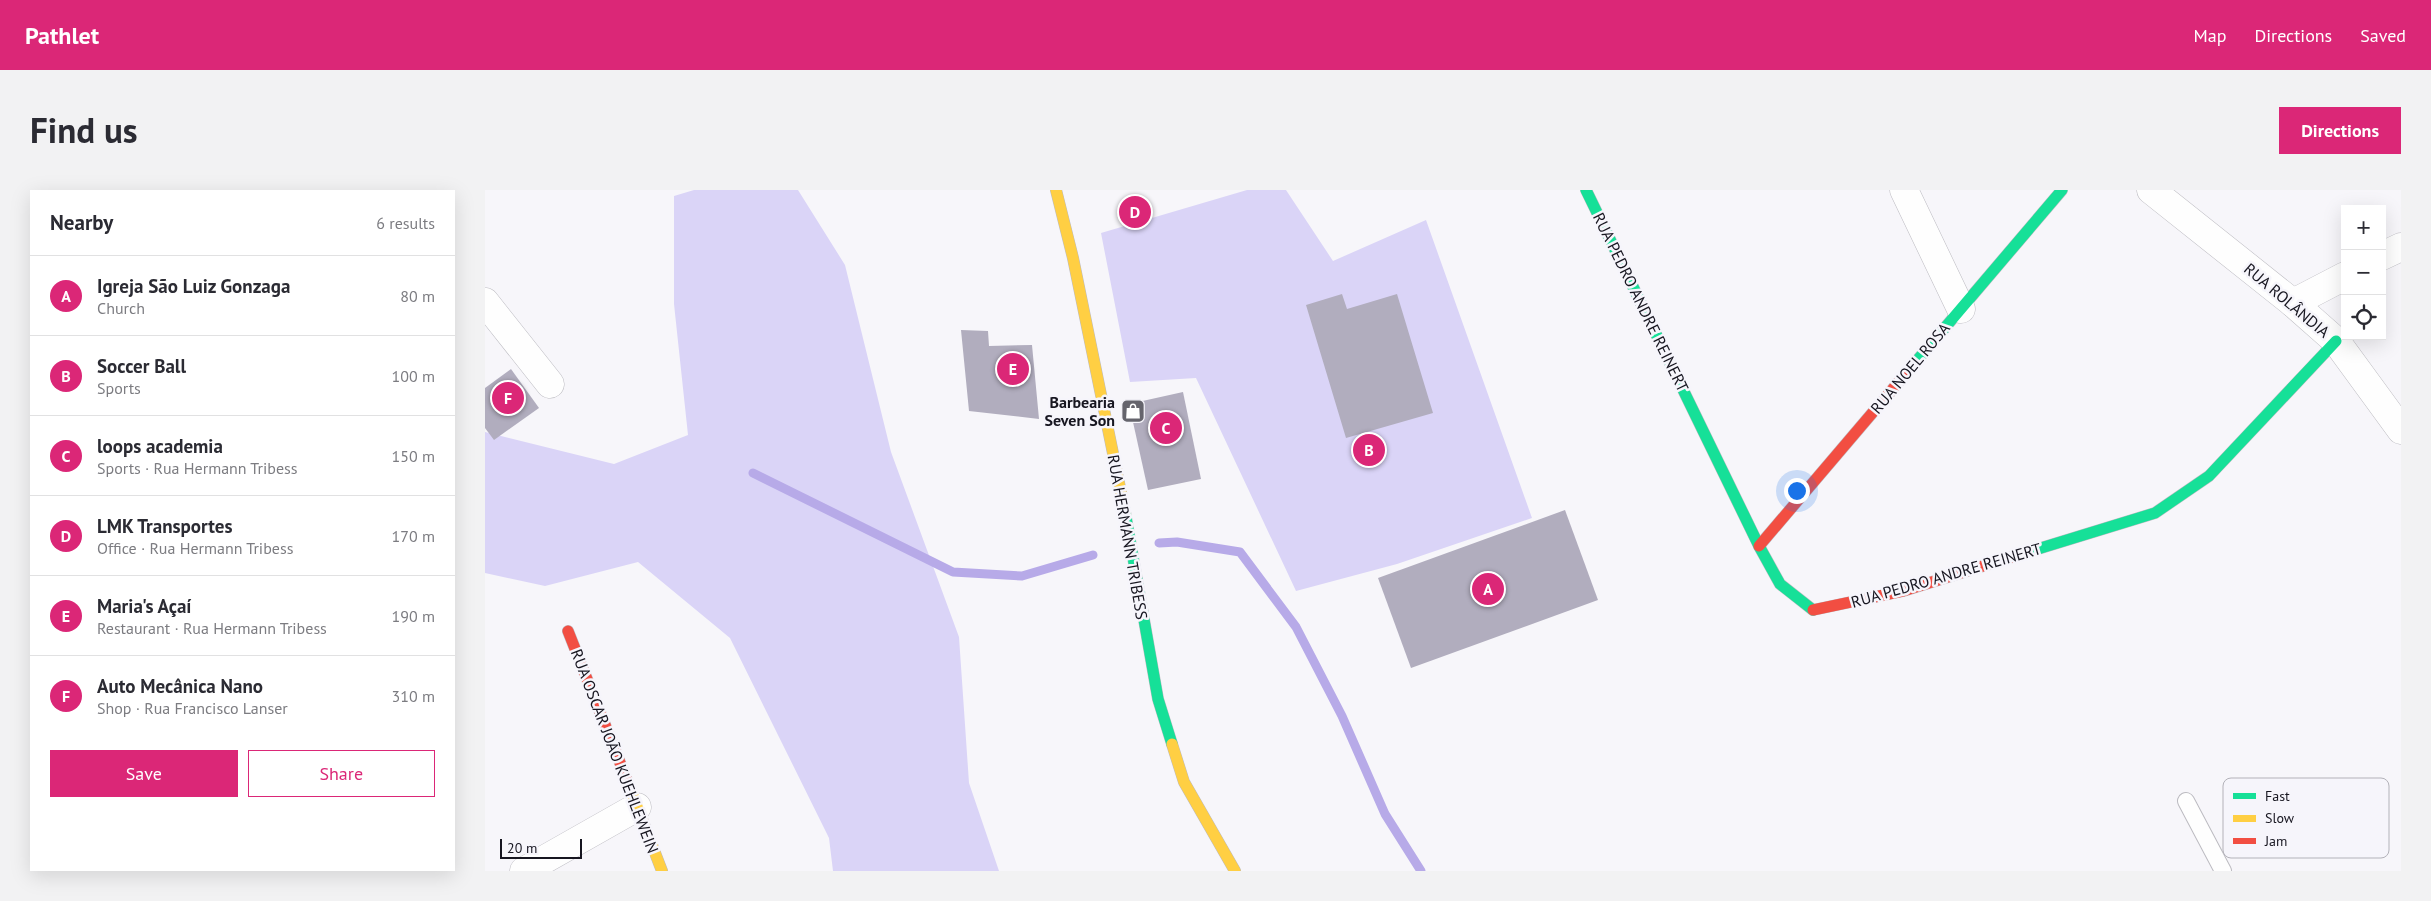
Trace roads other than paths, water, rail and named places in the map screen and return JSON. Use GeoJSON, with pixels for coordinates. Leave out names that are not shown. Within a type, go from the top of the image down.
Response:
{"type":"FeatureCollection","features":[{"type":"Feature","properties":{"kind":"street","name":"RUA HERMANN TRIBESS"},"geometry":{"type":"LineString","coordinates":[[1056,190],[1073,258],[1112,442],[1158,699],[1184,782],[1219,848],[1235,871]]}},
{"type":"Feature","properties":{"kind":"street","name":"RUA PEDRO ANDRE REINERT"},"geometry":{"type":"LineString","coordinates":[[1586,190],[1759,546],[1780,584],[1815,611],[1903,591],[2155,513],[2209,476],[2336,342]]}},
{"type":"Feature","properties":{"kind":"street"},"geometry":{"type":"LineString","coordinates":[[1904,190],[1961,309]]}},
{"type":"Feature","properties":{"kind":"street","name":"RUA NOEL ROSA"},"geometry":{"type":"LineString","coordinates":[[1759,546],[2062,190]]}},
{"type":"Feature","properties":{"kind":"street","name":"RUA ROLÂNDIA"},"geometry":{"type":"LineString","coordinates":[[2151,190],[2293,303],[2336,342],[2401,430]]}},
{"type":"Feature","properties":{"kind":"street"},"geometry":{"type":"LineString","coordinates":[[2386,254],[2401,247]]}},
{"type":"Feature","properties":{"kind":"street"},"geometry":{"type":"LineString","coordinates":[[2293,303],[2341,278]]}},
{"type":"Feature","properties":{"kind":"street"},"geometry":{"type":"LineString","coordinates":[[485,302],[550,384]]}},
{"type":"Feature","properties":{"kind":"street","name":"RUA OSCAR JOÃO KUEHLEWEIN"},"geometry":{"type":"LineString","coordinates":[[568,631],[662,871]]}},
{"type":"Feature","properties":{"kind":"street"},"geometry":{"type":"LineString","coordinates":[[524,871],[637,807]]}},
{"type":"Feature","properties":{"kind":"lane"},"geometry":{"type":"LineString","coordinates":[[2186,801],[2223,871]]}},
{"type":"Feature","properties":{"kind":"waterway"},"geometry":{"type":"LineString","coordinates":[[753,473],[953,572],[1022,576],[1093,555]]}},
{"type":"Feature","properties":{"kind":"waterway"},"geometry":{"type":"LineString","coordinates":[[1159,543],[1177,542],[1240,552],[1296,627],[1342,716],[1385,814],[1421,871]]}},
{"type":"Feature","properties":{"kind":"place","name":"LMK Transportes"},"geometry":{"type":"Point","coordinates":[1135,212]}},
{"type":"Feature","properties":{"kind":"place","name":"Maria's Açaí"},"geometry":{"type":"Point","coordinates":[1013,369]}},
{"type":"Feature","properties":{"kind":"place","name":"Auto Mecânica Nano"},"geometry":{"type":"Point","coordinates":[508,398]}},
{"type":"Feature","properties":{"kind":"place","name":"Barbearia Seven Son"},"geometry":{"type":"Point","coordinates":[1133,411]}},
{"type":"Feature","properties":{"kind":"place","name":"loops academia"},"geometry":{"type":"Point","coordinates":[1166,428]}},
{"type":"Feature","properties":{"kind":"place","name":"Soccer Ball"},"geometry":{"type":"Point","coordinates":[1369,450]}},
{"type":"Feature","properties":{"kind":"place","name":"Igreja São Luiz Gonzaga"},"geometry":{"type":"Point","coordinates":[1488,589]}}]}
